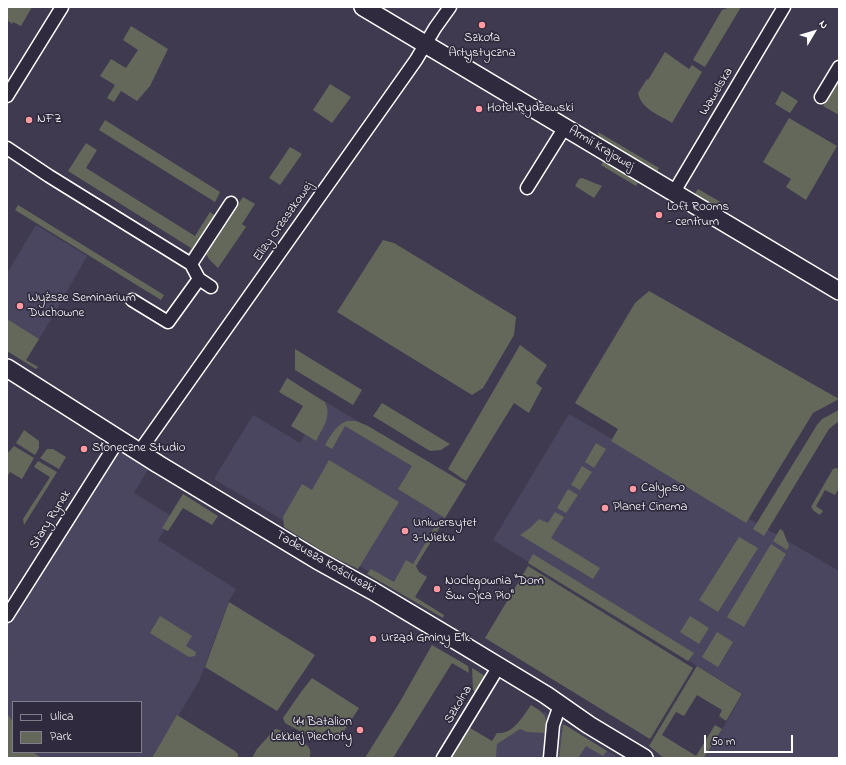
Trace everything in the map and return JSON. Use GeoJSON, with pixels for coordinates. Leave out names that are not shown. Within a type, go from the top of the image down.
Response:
{"type":"FeatureCollection","features":[{"type":"Feature","properties":{"kind":"street"},"geometry":{"type":"LineString","coordinates":[[7,96],[62,7]]}},
{"type":"Feature","properties":{"kind":"street","name":"Armii Krajowej"},"geometry":{"type":"LineString","coordinates":[[363,7],[839,291]]}},
{"type":"Feature","properties":{"kind":"street","name":"Elizy Orzeszkowej"},"geometry":{"type":"LineString","coordinates":[[139,452],[416,60],[435,28],[450,7]]}},
{"type":"Feature","properties":{"kind":"street","name":"Wawelska"},"geometry":{"type":"LineString","coordinates":[[674,192],[784,7]]}},
{"type":"Feature","properties":{"kind":"street"},"geometry":{"type":"LineString","coordinates":[[821,97],[839,67]]}},
{"type":"Feature","properties":{"kind":"street"},"geometry":{"type":"LineString","coordinates":[[527,188],[565,127]]}},
{"type":"Feature","properties":{"kind":"street"},"geometry":{"type":"LineString","coordinates":[[7,148],[49,176],[191,264],[199,279],[211,287]]}},
{"type":"Feature","properties":{"kind":"street"},"geometry":{"type":"LineString","coordinates":[[191,264],[231,203]]}},
{"type":"Feature","properties":{"kind":"street"},"geometry":{"type":"LineString","coordinates":[[132,300],[168,322],[199,279]]}},
{"type":"Feature","properties":{"kind":"street","name":"Tadeusza Kościuszki"},"geometry":{"type":"LineString","coordinates":[[7,368],[139,452],[317,560],[373,591],[499,666],[546,695],[588,724],[644,758]]}},
{"type":"Feature","properties":{"kind":"street","name":"Stary Rynek"},"geometry":{"type":"LineString","coordinates":[[7,616],[119,439]]}},
{"type":"Feature","properties":{"kind":"street","name":"Szkolna"},"geometry":{"type":"LineString","coordinates":[[443,758],[499,666]]}},
{"type":"Feature","properties":{"kind":"street"},"geometry":{"type":"LineString","coordinates":[[550,758],[553,725],[560,705]]}},
{"type":"Feature","properties":{"kind":"shaded area"},"geometry":{"type":"Polygon","coordinates":[[[36,225],[87,256],[25,362],[7,351],[7,273],[36,225]]]}},
{"type":"Feature","properties":{"kind":"shaded area"},"geometry":{"type":"Polygon","coordinates":[[[324,401],[465,485],[400,590],[214,479],[253,415],[300,443],[324,401]]]}},
{"type":"Feature","properties":{"kind":"shaded area"},"geometry":{"type":"Polygon","coordinates":[[[569,414],[839,571],[839,758],[705,758],[743,694],[493,540],[569,414]]]}},
{"type":"Feature","properties":{"kind":"shaded area"},"geometry":{"type":"Polygon","coordinates":[[[119,451],[123,451],[150,466],[134,493],[173,517],[158,540],[236,589],[229,601],[199,681],[153,758],[43,758],[35,753],[142,753],[142,701],[12,701],[12,738],[7,736],[7,652],[9,649],[7,648],[7,625],[114,455],[119,451]]]}},
{"type":"Feature","properties":{"kind":"shaded area"},"geometry":{"type":"Polygon","coordinates":[[[544,712],[619,758],[495,758],[497,743],[544,712]]]}},
{"type":"Feature","properties":{"kind":"green space"},"geometry":{"type":"Polygon","coordinates":[[[7,7],[32,7],[21,26],[13,22],[12,24],[7,20],[7,7]]]}},
{"type":"Feature","properties":{"kind":"green space"},"geometry":{"type":"Polygon","coordinates":[[[730,7],[741,7],[705,67],[693,60],[722,10],[730,7]]]}},
{"type":"Feature","properties":{"kind":"green space"},"geometry":{"type":"Polygon","coordinates":[[[131,26],[168,49],[150,86],[137,101],[121,91],[114,102],[107,98],[115,85],[100,76],[111,59],[126,68],[138,50],[123,40],[131,26]]]}},
{"type":"Feature","properties":{"kind":"green space"},"geometry":{"type":"Polygon","coordinates":[[[665,52],[689,69],[692,65],[702,72],[672,123],[647,108],[640,99],[638,93],[647,79],[648,80],[665,52]]]}},
{"type":"Feature","properties":{"kind":"green space"},"geometry":{"type":"Polygon","coordinates":[[[839,78],[839,115],[823,106],[839,78]]]}},
{"type":"Feature","properties":{"kind":"green space"},"geometry":{"type":"Polygon","coordinates":[[[330,84],[351,97],[332,123],[313,110],[330,84]]]}},
{"type":"Feature","properties":{"kind":"green space"},"geometry":{"type":"Polygon","coordinates":[[[782,91],[798,101],[790,113],[775,104],[782,91]]]}},
{"type":"Feature","properties":{"kind":"green space"},"geometry":{"type":"Polygon","coordinates":[[[789,118],[837,146],[806,200],[786,187],[791,179],[763,162],[789,118]]]}},
{"type":"Feature","properties":{"kind":"green space"},"geometry":{"type":"Polygon","coordinates":[[[105,120],[220,192],[215,202],[99,130],[105,120]]]}},
{"type":"Feature","properties":{"kind":"green space"},"geometry":{"type":"Polygon","coordinates":[[[598,132],[659,168],[656,173],[599,139],[598,132]]]}},
{"type":"Feature","properties":{"kind":"green space"},"geometry":{"type":"Polygon","coordinates":[[[86,143],[97,150],[86,168],[195,236],[210,212],[216,216],[190,258],[187,256],[191,248],[68,171],[86,143]]]}},
{"type":"Feature","properties":{"kind":"green space"},"geometry":{"type":"Polygon","coordinates":[[[290,147],[302,154],[280,185],[269,178],[290,147]]]}},
{"type":"Feature","properties":{"kind":"green space"},"geometry":{"type":"Polygon","coordinates":[[[604,160],[639,181],[636,186],[601,165],[604,160]]]}},
{"type":"Feature","properties":{"kind":"green space"},"geometry":{"type":"Polygon","coordinates":[[[582,178],[602,186],[594,198],[575,186],[579,179],[582,178]]]}},
{"type":"Feature","properties":{"kind":"green space"},"geometry":{"type":"Polygon","coordinates":[[[698,189],[724,204],[724,213],[694,195],[698,189]]]}},
{"type":"Feature","properties":{"kind":"green space"},"geometry":{"type":"Polygon","coordinates":[[[243,197],[255,204],[242,224],[246,227],[218,268],[206,254],[243,197]]]}},
{"type":"Feature","properties":{"kind":"green space"},"geometry":{"type":"Polygon","coordinates":[[[18,205],[164,295],[161,300],[15,210],[18,205]]]}},
{"type":"Feature","properties":{"kind":"green space"},"geometry":{"type":"Polygon","coordinates":[[[383,240],[394,243],[516,317],[514,335],[483,388],[472,395],[337,312],[383,240]]]}},
{"type":"Feature","properties":{"kind":"green space"},"geometry":{"type":"Polygon","coordinates":[[[649,291],[839,399],[813,413],[746,523],[611,441],[618,429],[575,403],[635,303],[649,291]]]}},
{"type":"Feature","properties":{"kind":"green space"},"geometry":{"type":"Polygon","coordinates":[[[7,319],[39,339],[26,360],[38,367],[36,369],[7,351],[7,319]]]}},
{"type":"Feature","properties":{"kind":"green space"},"geometry":{"type":"Polygon","coordinates":[[[520,345],[547,365],[536,383],[542,388],[529,413],[514,403],[466,481],[448,469],[520,345]]]}},
{"type":"Feature","properties":{"kind":"green space"},"geometry":{"type":"Polygon","coordinates":[[[295,349],[362,390],[353,405],[295,370],[295,349]]]}},
{"type":"Feature","properties":{"kind":"green space"},"geometry":{"type":"Polygon","coordinates":[[[287,378],[325,402],[328,412],[326,422],[316,441],[291,426],[303,406],[279,392],[287,378]]]}},
{"type":"Feature","properties":{"kind":"green space"},"geometry":{"type":"Polygon","coordinates":[[[382,403],[450,444],[441,450],[430,451],[373,416],[382,403]]]}},
{"type":"Feature","properties":{"kind":"green space"},"geometry":{"type":"Polygon","coordinates":[[[839,410],[839,421],[829,429],[764,536],[753,529],[817,425],[822,419],[839,410]]]}},
{"type":"Feature","properties":{"kind":"green space"},"geometry":{"type":"Polygon","coordinates":[[[347,421],[356,421],[368,426],[466,484],[445,518],[398,489],[412,466],[345,426],[332,449],[325,445],[337,428],[347,421]]]}},
{"type":"Feature","properties":{"kind":"green space"},"geometry":{"type":"Polygon","coordinates":[[[24,430],[39,441],[39,448],[35,455],[16,443],[24,430]]]}},
{"type":"Feature","properties":{"kind":"green space"},"geometry":{"type":"Polygon","coordinates":[[[596,443],[606,449],[594,468],[585,462],[596,443]]]}},
{"type":"Feature","properties":{"kind":"green space"},"geometry":{"type":"Polygon","coordinates":[[[14,446],[34,458],[22,479],[10,472],[7,477],[7,454],[14,446]]]}},
{"type":"Feature","properties":{"kind":"green space"},"geometry":{"type":"Polygon","coordinates":[[[47,449],[53,449],[66,457],[59,469],[40,458],[47,449]]]}},
{"type":"Feature","properties":{"kind":"green space"},"geometry":{"type":"Polygon","coordinates":[[[329,460],[399,502],[358,569],[327,554],[284,527],[283,517],[302,484],[312,490],[329,460]]]}},
{"type":"Feature","properties":{"kind":"green space"},"geometry":{"type":"Polygon","coordinates":[[[38,461],[57,472],[24,525],[23,519],[50,477],[34,467],[38,461]]]}},
{"type":"Feature","properties":{"kind":"green space"},"geometry":{"type":"Polygon","coordinates":[[[582,466],[592,472],[580,490],[571,485],[582,466]]]}},
{"type":"Feature","properties":{"kind":"green space"},"geometry":{"type":"Polygon","coordinates":[[[833,469],[839,469],[839,488],[835,495],[825,490],[816,506],[823,511],[820,515],[811,507],[833,469]]]}},
{"type":"Feature","properties":{"kind":"green space"},"geometry":{"type":"Polygon","coordinates":[[[568,489],[578,495],[566,513],[557,508],[568,489]]]}},
{"type":"Feature","properties":{"kind":"green space"},"geometry":{"type":"Polygon","coordinates":[[[183,494],[218,516],[212,525],[183,508],[168,531],[162,528],[183,494]]]}},
{"type":"Feature","properties":{"kind":"green space"},"geometry":{"type":"Polygon","coordinates":[[[555,512],[564,517],[551,538],[600,568],[593,579],[520,535],[539,519],[548,523],[555,512]]]}},
{"type":"Feature","properties":{"kind":"green space"},"geometry":{"type":"Polygon","coordinates":[[[436,525],[440,527],[416,566],[419,572],[427,577],[415,597],[444,615],[443,618],[367,574],[371,569],[394,582],[406,560],[413,564],[436,525]]]}},
{"type":"Feature","properties":{"kind":"green space"},"geometry":{"type":"Polygon","coordinates":[[[780,529],[783,531],[789,546],[787,550],[773,541],[780,529]]]}},
{"type":"Feature","properties":{"kind":"green space"},"geometry":{"type":"Polygon","coordinates":[[[739,537],[758,548],[718,612],[699,600],[739,537]]]}},
{"type":"Feature","properties":{"kind":"green space"},"geometry":{"type":"Polygon","coordinates":[[[771,544],[786,554],[744,627],[727,617],[771,544]]]}},
{"type":"Feature","properties":{"kind":"green space"},"geometry":{"type":"Polygon","coordinates":[[[533,554],[694,653],[688,661],[528,563],[533,554]]]}},
{"type":"Feature","properties":{"kind":"green space"},"geometry":{"type":"Polygon","coordinates":[[[528,566],[693,668],[650,739],[485,638],[528,566]]]}},
{"type":"Feature","properties":{"kind":"green space"},"geometry":{"type":"Polygon","coordinates":[[[229,602],[315,655],[277,711],[205,667],[229,602]]]}},
{"type":"Feature","properties":{"kind":"green space"},"geometry":{"type":"Polygon","coordinates":[[[160,616],[192,636],[186,646],[196,652],[195,656],[189,657],[150,633],[160,616]]]}},
{"type":"Feature","properties":{"kind":"green space"},"geometry":{"type":"Polygon","coordinates":[[[690,616],[709,628],[699,644],[680,632],[690,616]]]}},
{"type":"Feature","properties":{"kind":"green space"},"geometry":{"type":"Polygon","coordinates":[[[717,632],[733,642],[718,667],[702,657],[717,632]]]}},
{"type":"Feature","properties":{"kind":"green space"},"geometry":{"type":"Polygon","coordinates":[[[432,645],[468,666],[469,673],[452,663],[393,758],[365,758],[401,700],[432,645]]]}},
{"type":"Feature","properties":{"kind":"green space"},"geometry":{"type":"Polygon","coordinates":[[[697,666],[742,694],[726,721],[719,716],[722,710],[697,695],[684,716],[676,712],[662,735],[696,756],[715,725],[722,729],[704,758],[664,758],[649,746],[697,666]]]}},
{"type":"Feature","properties":{"kind":"green space"},"geometry":{"type":"Polygon","coordinates":[[[472,668],[485,676],[476,692],[473,690],[472,668]]]}},
{"type":"Feature","properties":{"kind":"green space"},"geometry":{"type":"Polygon","coordinates":[[[312,678],[359,708],[339,739],[326,730],[319,738],[312,738],[285,723],[283,718],[312,678]]]}},
{"type":"Feature","properties":{"kind":"green space"},"geometry":{"type":"Polygon","coordinates":[[[531,705],[539,710],[546,719],[545,733],[527,732],[520,729],[497,744],[496,758],[452,758],[470,728],[492,741],[497,733],[503,733],[513,728],[531,705]]]}},
{"type":"Feature","properties":{"kind":"green space"},"geometry":{"type":"Polygon","coordinates":[[[7,714],[12,721],[12,753],[34,753],[42,758],[7,758],[7,714]]]}},
{"type":"Feature","properties":{"kind":"green space"},"geometry":{"type":"Polygon","coordinates":[[[177,715],[235,751],[238,754],[238,758],[152,758],[177,715]]]}},
{"type":"Feature","properties":{"kind":"green space"},"geometry":{"type":"Polygon","coordinates":[[[563,725],[607,751],[603,756],[586,746],[578,758],[559,758],[563,725]]]}},
{"type":"Feature","properties":{"kind":"green space"},"geometry":{"type":"Polygon","coordinates":[[[275,729],[288,733],[307,745],[310,749],[310,758],[252,758],[257,749],[275,729]]]}},
{"type":"Feature","properties":{"kind":"place","name":"Szkoła Artystyczna"},"geometry":{"type":"Point","coordinates":[482,25]}},
{"type":"Feature","properties":{"kind":"place","name":"Hotel Rydzewski"},"geometry":{"type":"Point","coordinates":[479,109]}},
{"type":"Feature","properties":{"kind":"place","name":"NFZ"},"geometry":{"type":"Point","coordinates":[29,120]}},
{"type":"Feature","properties":{"kind":"place","name":"Loft Rooms - centrum"},"geometry":{"type":"Point","coordinates":[659,215]}},
{"type":"Feature","properties":{"kind":"place","name":"Wyższe Seminarium Duchowne"},"geometry":{"type":"Point","coordinates":[20,306]}},
{"type":"Feature","properties":{"kind":"place","name":"Słoneczne Studio"},"geometry":{"type":"Point","coordinates":[84,449]}},
{"type":"Feature","properties":{"kind":"place","name":"Calypso"},"geometry":{"type":"Point","coordinates":[633,489]}},
{"type":"Feature","properties":{"kind":"place","name":"Planet Cinema"},"geometry":{"type":"Point","coordinates":[605,508]}},
{"type":"Feature","properties":{"kind":"place","name":"Uniwersytet 3-Wieku"},"geometry":{"type":"Point","coordinates":[405,531]}},
{"type":"Feature","properties":{"kind":"place","name":"Noclegownia \"Dom Św. Ojca Pio\""},"geometry":{"type":"Point","coordinates":[437,589]}},
{"type":"Feature","properties":{"kind":"place","name":"Urząd Gminy Ełk"},"geometry":{"type":"Point","coordinates":[373,639]}},
{"type":"Feature","properties":{"kind":"place","name":"44 Batalion Lekkiej Piechoty"},"geometry":{"type":"Point","coordinates":[360,730]}}]}
